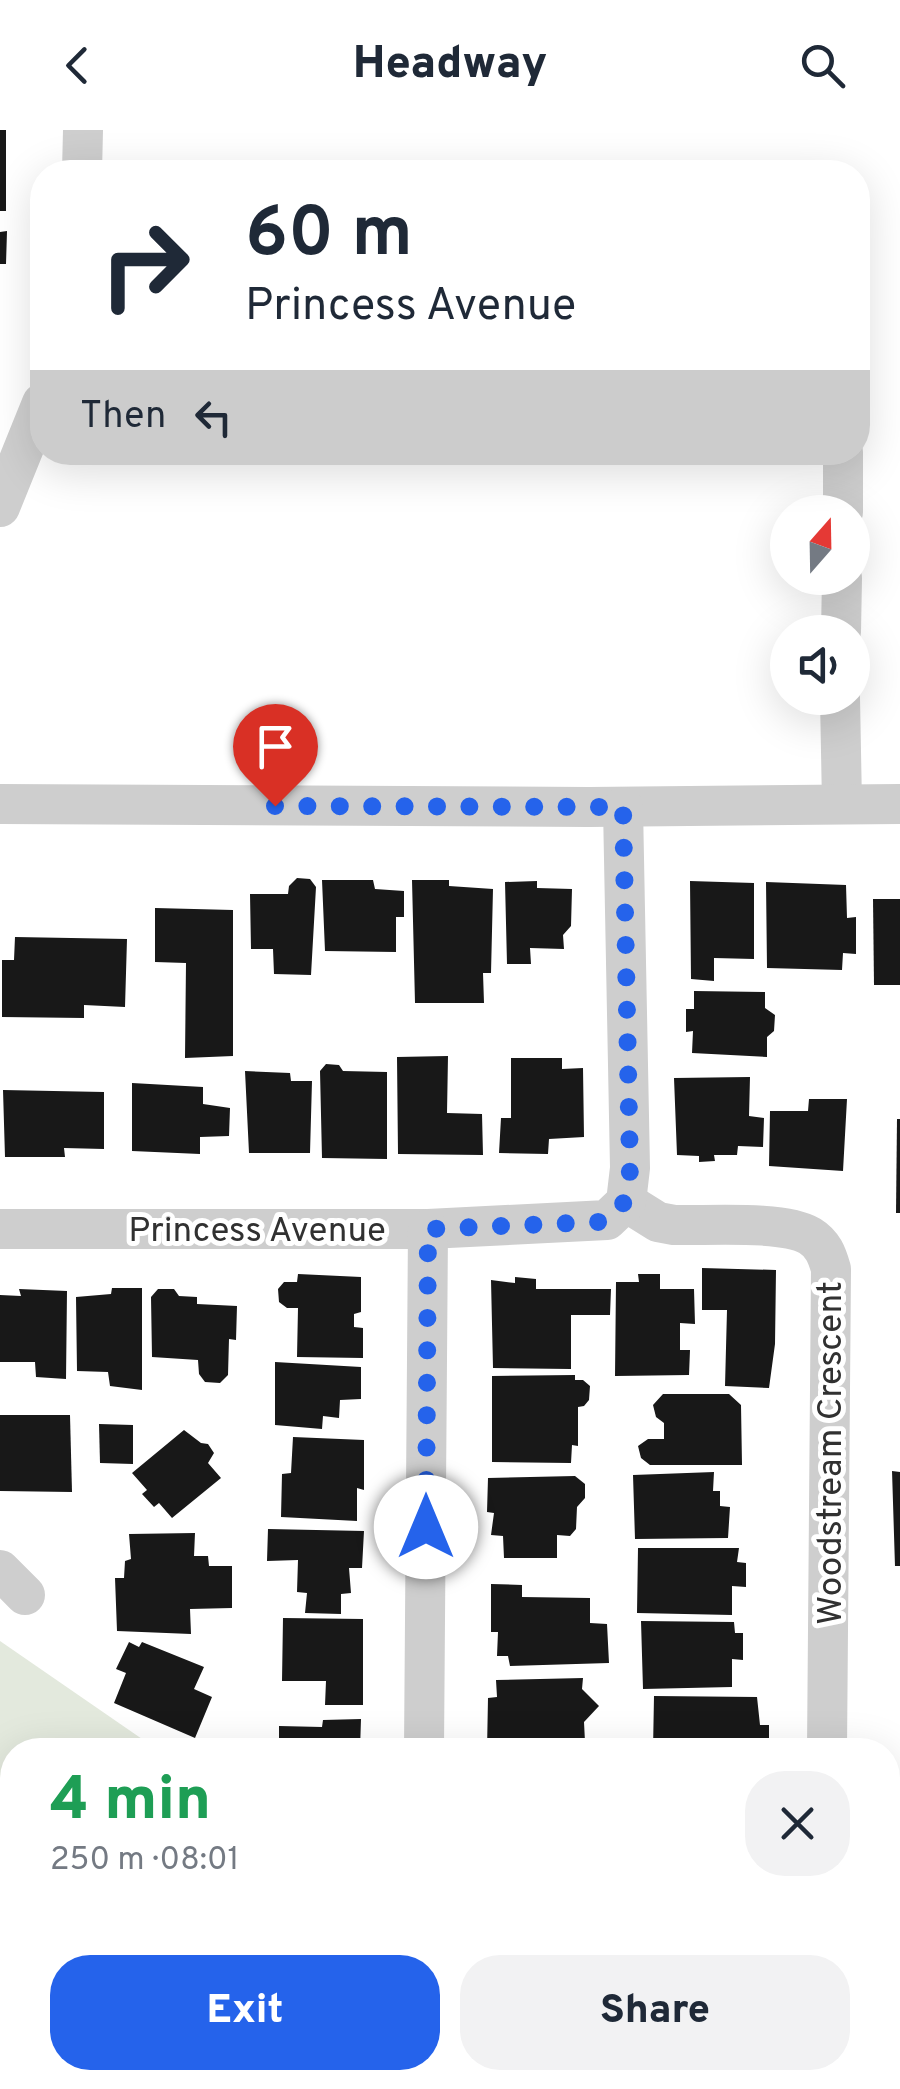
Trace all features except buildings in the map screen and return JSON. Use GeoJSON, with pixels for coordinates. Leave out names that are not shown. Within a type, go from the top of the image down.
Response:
{"type":"FeatureCollection","features":[{"type":"Feature","properties":{"kind":"street"},"geometry":{"type":"LineString","coordinates":[[82,130],[82,160]]}},
{"type":"Feature","properties":{"kind":"street"},"geometry":{"type":"LineString","coordinates":[[0,507],[30,433]]}},
{"type":"Feature","properties":{"kind":"street"},"geometry":{"type":"LineString","coordinates":[[843,495],[844,465]]}},
{"type":"Feature","properties":{"kind":"street"},"geometry":{"type":"LineString","coordinates":[[840,715],[842,804]]}},
{"type":"Feature","properties":{"kind":"street"},"geometry":{"type":"LineString","coordinates":[[0,804],[900,804]]}},
{"type":"Feature","properties":{"kind":"street"},"geometry":{"type":"LineString","coordinates":[[623,807],[630,1168],[626,1202]]}},
{"type":"Feature","properties":{"kind":"street","name":"Princess Avenue"},"geometry":{"type":"LineString","coordinates":[[0,1229],[428,1229],[598,1222],[607,1220],[626,1202]]}},
{"type":"Feature","properties":{"kind":"street","name":"Woodstream Crescent"},"geometry":{"type":"LineString","coordinates":[[626,1202],[658,1222],[674,1225],[788,1228],[810,1236],[825,1250],[830,1269],[827,1738]]}},
{"type":"Feature","properties":{"kind":"street"},"geometry":{"type":"LineString","coordinates":[[424,1738],[428,1229]]}},
{"type":"Feature","properties":{"kind":"shaded area"},"geometry":{"type":"Polygon","coordinates":[[[0,1641],[141,1738],[0,1738],[0,1641]]]}},
{"type":"Feature","properties":{"kind":"route"},"geometry":{"type":"LineString","coordinates":[[275,806],[623,807],[630,1168],[626,1202],[616,1214],[598,1222],[428,1229],[426,1527]]}}]}
